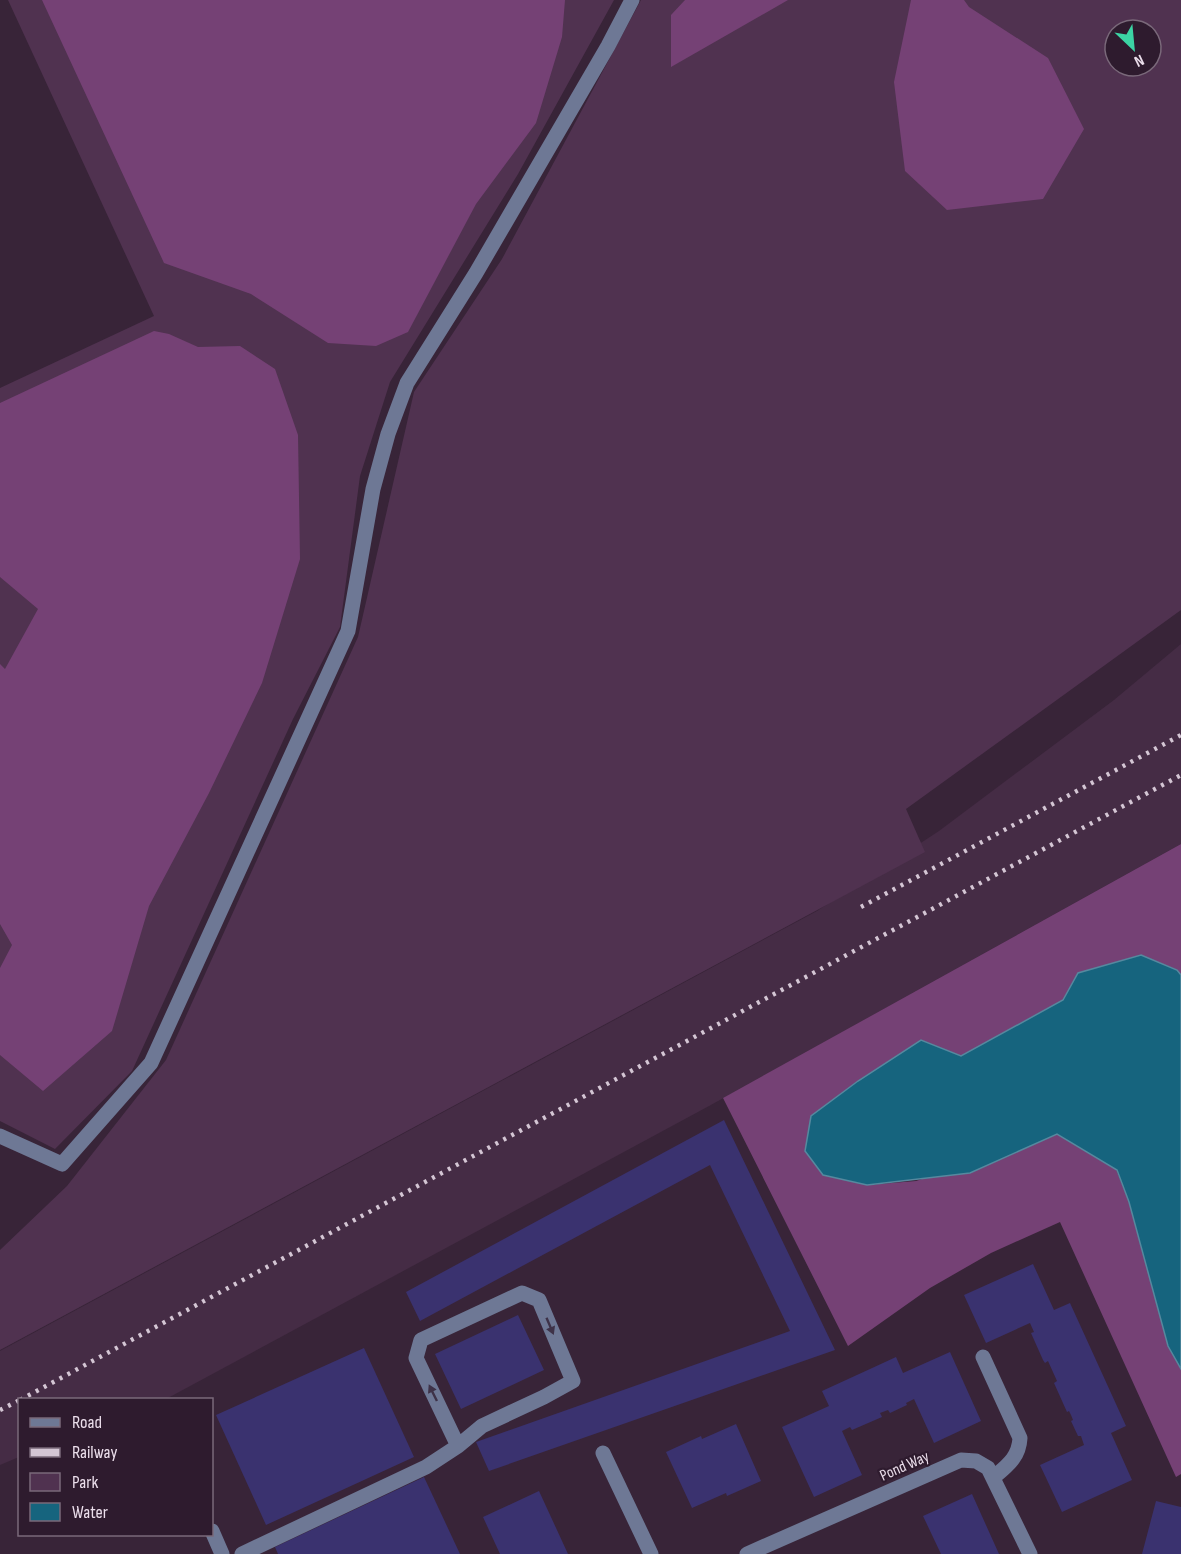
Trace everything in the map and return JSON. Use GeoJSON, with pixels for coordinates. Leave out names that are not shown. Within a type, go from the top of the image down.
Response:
{"type":"FeatureCollection","features":[{"type":"Feature","properties":{"kind":"street"},"geometry":{"type":"LineString","coordinates":[[0,1136],[62,1164],[151,1063],[348,631],[373,489],[388,434],[407,382],[476,273],[608,46],[632,0]]}},
{"type":"Feature","properties":{"kind":"street"},"geometry":{"type":"LineString","coordinates":[[242,1554],[426,1467],[458,1446],[482,1426],[573,1381],[539,1300],[522,1293],[421,1340],[416,1358],[458,1446]]}},
{"type":"Feature","properties":{"kind":"street"},"geometry":{"type":"LineString","coordinates":[[983,1357],[1020,1437],[1019,1448],[1014,1459],[994,1477]]}},
{"type":"Feature","properties":{"kind":"street"},"geometry":{"type":"LineString","coordinates":[[603,1453],[651,1554]]}},
{"type":"Feature","properties":{"kind":"street","name":"Pond Way"},"geometry":{"type":"LineString","coordinates":[[747,1554],[961,1460],[976,1461],[988,1467],[1030,1554]]}},
{"type":"Feature","properties":{"kind":"street"},"geometry":{"type":"LineString","coordinates":[[213,1533],[222,1554]]}},
{"type":"Feature","properties":{"kind":"shaded area"},"geometry":{"type":"Polygon","coordinates":[[[42,0],[565,0],[562,37],[536,123],[476,204],[408,332],[376,346],[328,343],[251,294],[164,263],[42,0]]]}},
{"type":"Feature","properties":{"kind":"shaded area"},"geometry":{"type":"Polygon","coordinates":[[[685,0],[788,0],[671,67],[671,15],[685,0]]]}},
{"type":"Feature","properties":{"kind":"shaded area"},"geometry":{"type":"Polygon","coordinates":[[[911,0],[964,0],[969,7],[1048,58],[1084,129],[1043,199],[947,210],[905,171],[894,82],[911,0]]]}},
{"type":"Feature","properties":{"kind":"shaded area"},"geometry":{"type":"Polygon","coordinates":[[[154,331],[169,334],[198,347],[240,346],[275,369],[298,435],[300,559],[262,683],[209,793],[149,906],[112,1031],[43,1091],[0,1055],[0,968],[12,945],[0,924],[0,664],[5,669],[38,609],[0,577],[0,403],[154,331]]]}},
{"type":"Feature","properties":{"kind":"shaded area"},"geometry":{"type":"Polygon","coordinates":[[[1181,644],[1181,844],[709,1106],[168,1398],[18,1398],[18,1457],[0,1465],[0,1351],[817,911],[939,831],[1114,700],[1181,644]]]}},
{"type":"Feature","properties":{"kind":"shaded area"},"geometry":{"type":"Polygon","coordinates":[[[1181,844],[1181,975],[1177,970],[1141,955],[1078,973],[1063,1000],[961,1056],[921,1040],[858,1081],[811,1116],[823,1175],[867,1185],[916,1181],[1057,1134],[1116,1169],[1129,1202],[1168,1346],[1181,1369],[1181,1474],[1176,1477],[1060,1222],[991,1253],[930,1288],[848,1346],[723,1098],[1181,844]]]}},
{"type":"Feature","properties":{"kind":"green space"},"geometry":{"type":"Polygon","coordinates":[[[8,0],[614,0],[518,174],[390,382],[360,476],[340,627],[293,719],[132,1071],[55,1149],[0,1121],[0,388],[154,316],[8,0]]]}},
{"type":"Feature","properties":{"kind":"green space"},"geometry":{"type":"Polygon","coordinates":[[[641,0],[1181,0],[1181,610],[906,809],[925,852],[0,1350],[0,1250],[67,1186],[166,1060],[358,637],[414,392],[502,259],[641,0]]]}},
{"type":"Feature","properties":{"kind":"water"},"geometry":{"type":"Polygon","coordinates":[[[1141,955],[1177,970],[1181,975],[1181,1369],[1168,1346],[1129,1202],[1117,1170],[1057,1134],[970,1173],[867,1185],[823,1175],[805,1151],[811,1116],[858,1081],[921,1040],[961,1056],[1063,1000],[1078,973],[1141,955]]]}},
{"type":"Feature","properties":{"kind":"building"},"geometry":{"type":"Polygon","coordinates":[[[724,1120],[835,1350],[489,1471],[476,1442],[790,1331],[710,1165],[420,1321],[406,1292],[724,1120]]]}},
{"type":"Feature","properties":{"kind":"building"},"geometry":{"type":"Polygon","coordinates":[[[1033,1264],[1054,1310],[1070,1303],[1126,1426],[1111,1433],[1132,1480],[1062,1512],[1040,1465],[1084,1445],[1054,1383],[1057,1381],[1048,1361],[1045,1363],[1043,1360],[1031,1333],[1034,1332],[1030,1323],[986,1343],[964,1295],[1033,1264]]]}},
{"type":"Feature","properties":{"kind":"building"},"geometry":{"type":"Polygon","coordinates":[[[518,1315],[544,1370],[461,1409],[435,1354],[518,1315]]]}},
{"type":"Feature","properties":{"kind":"building"},"geometry":{"type":"Polygon","coordinates":[[[364,1348],[414,1457],[266,1525],[216,1415],[364,1348]]]}},
{"type":"Feature","properties":{"kind":"building"},"geometry":{"type":"Polygon","coordinates":[[[950,1352],[981,1421],[934,1443],[914,1399],[890,1413],[888,1410],[880,1413],[882,1417],[852,1430],[850,1427],[842,1431],[862,1475],[814,1497],[782,1427],[829,1406],[822,1391],[896,1357],[903,1373],[950,1352]]]}},
{"type":"Feature","properties":{"kind":"building"},"geometry":{"type":"Polygon","coordinates":[[[736,1424],[761,1481],[692,1508],[666,1452],[701,1436],[702,1439],[736,1424]]]}},
{"type":"Feature","properties":{"kind":"building"},"geometry":{"type":"Polygon","coordinates":[[[424,1477],[460,1554],[278,1554],[275,1547],[424,1477]]]}},
{"type":"Feature","properties":{"kind":"building"},"geometry":{"type":"Polygon","coordinates":[[[539,1491],[568,1554],[500,1554],[483,1517],[539,1491]]]}},
{"type":"Feature","properties":{"kind":"building"},"geometry":{"type":"Polygon","coordinates":[[[972,1494],[999,1554],[941,1554],[923,1516],[972,1494]]]}},
{"type":"Feature","properties":{"kind":"building"},"geometry":{"type":"Polygon","coordinates":[[[1156,1501],[1181,1507],[1181,1554],[1142,1554],[1156,1501]]]}},
{"type":"Feature","properties":{"kind":"railway"},"geometry":{"type":"LineString","coordinates":[[861,907],[1181,735]]}},
{"type":"Feature","properties":{"kind":"railway"},"geometry":{"type":"LineString","coordinates":[[24,1398],[1181,775]]}},
{"type":"Feature","properties":{"kind":"railway"},"geometry":{"type":"LineString","coordinates":[[0,1410],[18,1401]]}}]}
